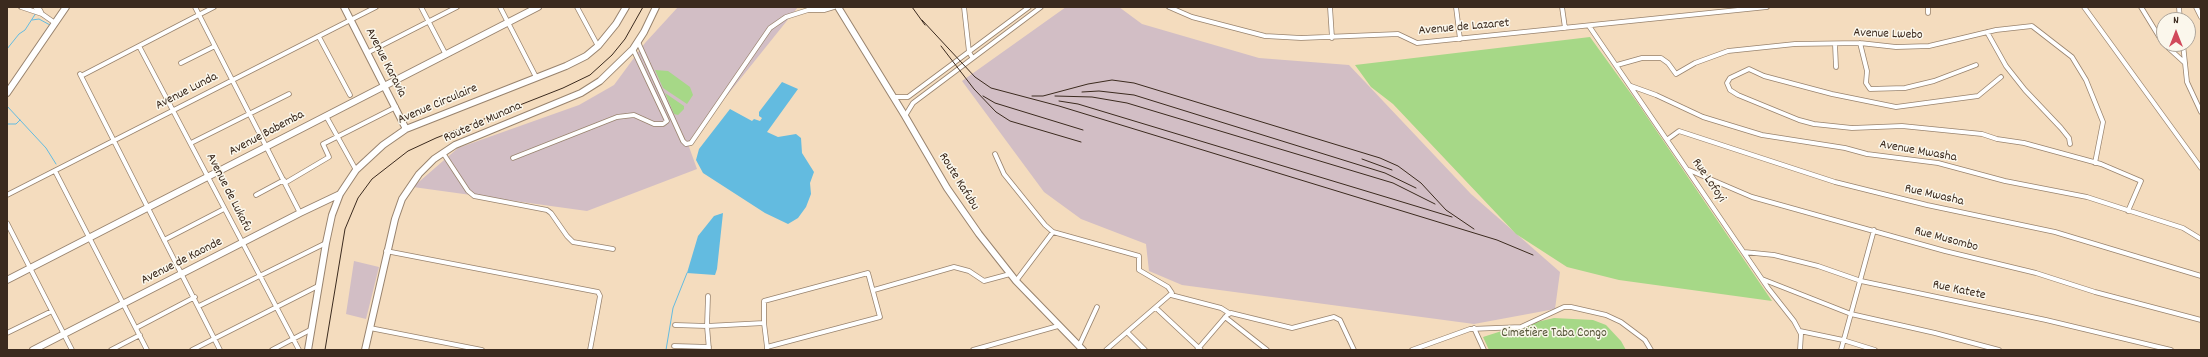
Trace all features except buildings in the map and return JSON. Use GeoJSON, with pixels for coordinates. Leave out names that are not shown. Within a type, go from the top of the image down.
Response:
{"type":"FeatureCollection","features":[{"type":"Feature","properties":{"kind":"street"},"geometry":{"type":"LineString","coordinates":[[21,7],[55,23]]}},
{"type":"Feature","properties":{"kind":"street"},"geometry":{"type":"LineString","coordinates":[[35,7],[40,10],[38,14]]}},
{"type":"Feature","properties":{"kind":"street"},"geometry":{"type":"LineString","coordinates":[[7,93],[66,7]]}},
{"type":"Feature","properties":{"kind":"street"},"geometry":{"type":"LineString","coordinates":[[195,7],[300,212]]}},
{"type":"Feature","properties":{"kind":"street"},"geometry":{"type":"LineString","coordinates":[[214,7],[81,75],[147,208],[195,297],[220,350]]}},
{"type":"Feature","properties":{"kind":"street","name":"Avenue Karavia"},"geometry":{"type":"LineString","coordinates":[[344,7],[406,129]]}},
{"type":"Feature","properties":{"kind":"street","name":"Avenue Lunda"},"geometry":{"type":"LineString","coordinates":[[7,195],[376,7]]}},
{"type":"Feature","properties":{"kind":"street"},"geometry":{"type":"LineString","coordinates":[[421,7],[446,54]]}},
{"type":"Feature","properties":{"kind":"street"},"geometry":{"type":"LineString","coordinates":[[367,53],[457,7]]}},
{"type":"Feature","properties":{"kind":"street"},"geometry":{"type":"LineString","coordinates":[[500,7],[536,77]]}},
{"type":"Feature","properties":{"kind":"street","name":"Avenue Babemba"},"geometry":{"type":"LineString","coordinates":[[7,280],[538,7]]}},
{"type":"Feature","properties":{"kind":"street"},"geometry":{"type":"LineString","coordinates":[[577,7],[598,46]]}},
{"type":"Feature","properties":{"kind":"street","name":"Avenue Circulaire"},"geometry":{"type":"LineString","coordinates":[[308,350],[326,243],[340,194],[356,170],[383,145],[406,129],[579,59],[598,46],[616,24],[626,7]]}},
{"type":"Feature","properties":{"kind":"street","name":"Route de Munana"},"geometry":{"type":"LineString","coordinates":[[365,350],[386,251],[395,219],[407,190],[426,166],[443,153],[481,133],[581,93],[600,81],[633,49],[656,7]]}},
{"type":"Feature","properties":{"kind":"street"},"geometry":{"type":"LineString","coordinates":[[638,42],[683,142],[686,144],[691,143],[770,28],[786,17],[808,10],[824,10],[834,7]]}},
{"type":"Feature","properties":{"kind":"street","name":"Route Kafubu"},"geometry":{"type":"LineString","coordinates":[[838,7],[947,188],[1010,274],[1058,326],[1081,348]]}},
{"type":"Feature","properties":{"kind":"street"},"geometry":{"type":"LineString","coordinates":[[964,7],[969,52],[972,57]]}},
{"type":"Feature","properties":{"kind":"street"},"geometry":{"type":"LineString","coordinates":[[893,97],[908,97],[1029,7]]}},
{"type":"Feature","properties":{"kind":"street"},"geometry":{"type":"LineString","coordinates":[[905,116],[913,103],[972,57],[1041,7]]}},
{"type":"Feature","properties":{"kind":"street","name":"Avenue de Lazaret"},"geometry":{"type":"LineString","coordinates":[[1169,7],[1192,17],[1254,34],[1289,38],[1332,38],[1398,34],[1417,43],[1767,7]]}},
{"type":"Feature","properties":{"kind":"street"},"geometry":{"type":"LineString","coordinates":[[1330,7],[1332,38]]}},
{"type":"Feature","properties":{"kind":"street"},"geometry":{"type":"LineString","coordinates":[[1456,7],[1460,39]]}},
{"type":"Feature","properties":{"kind":"street"},"geometry":{"type":"LineString","coordinates":[[1562,7],[1565,28]]}},
{"type":"Feature","properties":{"kind":"street"},"geometry":{"type":"LineString","coordinates":[[1928,7],[1928,13]]}},
{"type":"Feature","properties":{"kind":"street"},"geometry":{"type":"LineString","coordinates":[[2084,7],[2201,168]]}},
{"type":"Feature","properties":{"kind":"street"},"geometry":{"type":"LineString","coordinates":[[2140,7],[2163,43],[2185,62]]}},
{"type":"Feature","properties":{"kind":"street"},"geometry":{"type":"LineString","coordinates":[[2196,7],[2201,17]]}},
{"type":"Feature","properties":{"kind":"street","name":"Rue Lofoyi"},"geometry":{"type":"LineString","coordinates":[[1589,26],[1668,139],[1762,279],[1800,331]]}},
{"type":"Feature","properties":{"kind":"street","name":"Avenue Lwebo"},"geometry":{"type":"LineString","coordinates":[[1617,65],[1642,58],[1661,58],[1668,63],[1676,74],[1695,63],[1728,51],[1773,45],[1860,43],[1896,47],[1929,46],[1987,32],[2032,26],[2072,57],[2086,80],[2103,122],[2095,163]]}},
{"type":"Feature","properties":{"kind":"street"},"geometry":{"type":"LineString","coordinates":[[1987,32],[2006,66],[2025,90],[2065,133],[2070,144]]}},
{"type":"Feature","properties":{"kind":"street"},"geometry":{"type":"LineString","coordinates":[[319,37],[350,95]]}},
{"type":"Feature","properties":{"kind":"street"},"geometry":{"type":"LineString","coordinates":[[1860,43],[1867,71],[1866,83],[1870,89],[1905,88],[1934,81],[1976,65]]}},
{"type":"Feature","properties":{"kind":"street"},"geometry":{"type":"LineString","coordinates":[[1835,44],[1836,67]]}},
{"type":"Feature","properties":{"kind":"street","name":"Avenue de Lukafu"},"geometry":{"type":"LineString","coordinates":[[139,46],[209,177],[275,307],[299,350]]}},
{"type":"Feature","properties":{"kind":"street"},"geometry":{"type":"LineString","coordinates":[[181,63],[215,46]]}},
{"type":"Feature","properties":{"kind":"street"},"geometry":{"type":"LineString","coordinates":[[513,158],[617,117],[634,115],[654,124],[663,124],[666,121],[633,49]]}},
{"type":"Feature","properties":{"kind":"street"},"geometry":{"type":"LineString","coordinates":[[2184,52],[2188,86],[2200,111]]}},
{"type":"Feature","properties":{"kind":"street"},"geometry":{"type":"LineString","coordinates":[[2001,77],[1978,96],[1896,107],[1832,94],[1746,69],[1727,80],[1728,87],[1738,95],[1799,120],[1831,127],[1902,126],[1982,134],[2095,163],[2140,181],[2141,184],[2128,211]]}},
{"type":"Feature","properties":{"kind":"street","name":"Avenue Mwasha"},"geometry":{"type":"LineString","coordinates":[[1631,86],[1656,95],[1703,117],[1762,135],[1845,148],[1867,154],[1938,163],[2005,181],[2087,197],[2188,230],[2201,239]]}},
{"type":"Feature","properties":{"kind":"street"},"geometry":{"type":"LineString","coordinates":[[191,143],[289,94]]}},
{"type":"Feature","properties":{"kind":"street"},"geometry":{"type":"LineString","coordinates":[[256,195],[329,157],[323,144],[396,107]]}},
{"type":"Feature","properties":{"kind":"street"},"geometry":{"type":"LineString","coordinates":[[326,116],[356,170]]}},
{"type":"Feature","properties":{"kind":"street","name":"Rue Mwasha"},"geometry":{"type":"LineString","coordinates":[[1668,139],[1679,131],[1835,182],[1927,205],[2055,232],[2201,276]]}},
{"type":"Feature","properties":{"kind":"street"},"geometry":{"type":"LineString","coordinates":[[443,153],[468,191],[474,196],[547,210],[551,213],[573,242],[613,249]]}},
{"type":"Feature","properties":{"kind":"street"},"geometry":{"type":"LineString","coordinates":[[995,154],[1004,174],[1045,225],[1053,232],[1139,256],[1139,270],[1168,287],[1172,293],[1171,295]]}},
{"type":"Feature","properties":{"kind":"street","name":"Rue Musombo"},"geometry":{"type":"LineString","coordinates":[[1688,170],[1752,196],[1945,251],[2036,273],[2095,292],[2201,320]]}},
{"type":"Feature","properties":{"kind":"street"},"geometry":{"type":"LineString","coordinates":[[55,171],[147,350]]}},
{"type":"Feature","properties":{"kind":"street","name":"Avenue de Kaonde"},"geometry":{"type":"LineString","coordinates":[[34,350],[300,212],[340,194]]}},
{"type":"Feature","properties":{"kind":"street"},"geometry":{"type":"LineString","coordinates":[[164,240],[224,209]]}},
{"type":"Feature","properties":{"kind":"street"},"geometry":{"type":"LineString","coordinates":[[7,223],[31,267],[72,350]]}},
{"type":"Feature","properties":{"kind":"street"},"geometry":{"type":"LineString","coordinates":[[1841,350],[1874,230]]}},
{"type":"Feature","properties":{"kind":"street"},"geometry":{"type":"LineString","coordinates":[[1016,281],[1053,232]]}},
{"type":"Feature","properties":{"kind":"street"},"geometry":{"type":"LineString","coordinates":[[199,306],[326,243]]}},
{"type":"Feature","properties":{"kind":"street"},"geometry":{"type":"LineString","coordinates":[[386,251],[598,292],[600,296],[590,350]]}},
{"type":"Feature","properties":{"kind":"street","name":"Rue Katete"},"geometry":{"type":"LineString","coordinates":[[1744,252],[1774,255],[1818,266],[1861,281],[2046,320],[2171,350]]}},
{"type":"Feature","properties":{"kind":"street"},"geometry":{"type":"LineString","coordinates":[[874,290],[954,267],[969,271],[984,281],[1010,274]]}},
{"type":"Feature","properties":{"kind":"street"},"geometry":{"type":"LineString","coordinates":[[866,272],[874,290],[880,316],[767,349],[763,304],[767,299],[866,272]]}},
{"type":"Feature","properties":{"kind":"street"},"geometry":{"type":"LineString","coordinates":[[1762,279],[1851,314],[1935,333],[1999,350]]}},
{"type":"Feature","properties":{"kind":"street"},"geometry":{"type":"LineString","coordinates":[[192,350],[318,286]]}},
{"type":"Feature","properties":{"kind":"street"},"geometry":{"type":"LineString","coordinates":[[1106,350],[1171,295]]}},
{"type":"Feature","properties":{"kind":"street"},"geometry":{"type":"LineString","coordinates":[[1171,295],[1221,308],[1229,313],[1289,328],[1302,327],[1313,321],[1332,317],[1339,319],[1354,350]]}},
{"type":"Feature","properties":{"kind":"street"},"geometry":{"type":"LineString","coordinates":[[674,346],[709,348],[708,296]]}},
{"type":"Feature","properties":{"kind":"street"},"geometry":{"type":"LineString","coordinates":[[136,328],[195,297]]}},
{"type":"Feature","properties":{"kind":"street"},"geometry":{"type":"LineString","coordinates":[[1081,348],[1097,307]]}},
{"type":"Feature","properties":{"kind":"street"},"geometry":{"type":"LineString","coordinates":[[1412,350],[1474,328],[1520,327],[1564,308],[1573,307],[1606,314],[1629,326],[1645,340],[1651,350]]}},
{"type":"Feature","properties":{"kind":"street"},"geometry":{"type":"LineString","coordinates":[[1156,308],[1199,349],[1229,313]]}},
{"type":"Feature","properties":{"kind":"street"},"geometry":{"type":"LineString","coordinates":[[7,333],[52,311]]}},
{"type":"Feature","properties":{"kind":"street"},"geometry":{"type":"LineString","coordinates":[[1225,317],[1267,350]]}},
{"type":"Feature","properties":{"kind":"street"},"geometry":{"type":"LineString","coordinates":[[675,324],[708,326],[764,323]]}},
{"type":"Feature","properties":{"kind":"street"},"geometry":{"type":"LineString","coordinates":[[973,350],[1058,326]]}},
{"type":"Feature","properties":{"kind":"street"},"geometry":{"type":"LineString","coordinates":[[370,328],[480,350]]}},
{"type":"Feature","properties":{"kind":"street"},"geometry":{"type":"LineString","coordinates":[[1474,328],[1484,350]]}},
{"type":"Feature","properties":{"kind":"street"},"geometry":{"type":"LineString","coordinates":[[272,350],[312,329]]}},
{"type":"Feature","properties":{"kind":"street"},"geometry":{"type":"LineString","coordinates":[[1800,350],[1800,331],[1843,340],[1875,350]]}},
{"type":"Feature","properties":{"kind":"street"},"geometry":{"type":"LineString","coordinates":[[1127,332],[1145,350]]}},
{"type":"Feature","properties":{"kind":"street"},"geometry":{"type":"LineString","coordinates":[[111,350],[140,335]]}},
{"type":"Feature","properties":{"kind":"shaded area"},"geometry":{"type":"Polygon","coordinates":[[[678,7],[798,7],[688,144],[697,169],[587,211],[413,187],[458,148],[579,105],[614,85],[645,43],[678,7]]]}},
{"type":"Feature","properties":{"kind":"shaded area"},"geometry":{"type":"Polygon","coordinates":[[[1066,7],[1119,7],[1142,24],[1259,58],[1349,65],[1471,194],[1560,272],[1555,309],[1474,324],[1182,285],[1149,271],[1146,244],[1081,219],[1044,192],[962,81],[1066,7]]]}},
{"type":"Feature","properties":{"kind":"shaded area"},"geometry":{"type":"Polygon","coordinates":[[[354,261],[379,267],[366,319],[346,314],[354,261]]]}},
{"type":"Feature","properties":{"kind":"green space"},"geometry":{"type":"Polygon","coordinates":[[[1590,37],[1637,102],[1772,301],[1619,280],[1567,267],[1516,234],[1393,104],[1371,87],[1355,65],[1590,37]]]}},
{"type":"Feature","properties":{"kind":"green space"},"geometry":{"type":"Polygon","coordinates":[[[655,70],[668,71],[690,87],[693,95],[687,104],[663,88],[655,70]]]}},
{"type":"Feature","properties":{"kind":"green space"},"geometry":{"type":"Polygon","coordinates":[[[665,93],[684,106],[684,109],[678,115],[674,114],[665,93]]]}},
{"type":"Feature","properties":{"kind":"green space","name":"Cimetière Taba Congo"},"geometry":{"type":"Polygon","coordinates":[[[1554,318],[1593,320],[1606,325],[1621,341],[1626,350],[1489,350],[1483,337],[1511,328],[1554,318]]]}},
{"type":"Feature","properties":{"kind":"water"},"geometry":{"type":"Polygon","coordinates":[[[782,82],[798,89],[767,132],[778,137],[796,134],[801,138],[802,153],[814,172],[810,183],[811,194],[806,207],[798,218],[788,224],[765,213],[703,173],[696,160],[699,149],[730,109],[752,121],[754,119],[760,121],[762,118],[759,116],[759,112],[782,82]]]}},
{"type":"Feature","properties":{"kind":"water"},"geometry":{"type":"Polygon","coordinates":[[[723,213],[717,269],[715,275],[687,273],[698,236],[714,216],[723,213]]]}},
{"type":"Feature","properties":{"kind":"waterway"},"geometry":{"type":"LineString","coordinates":[[7,49],[19,34],[25,30],[36,13]]}},
{"type":"Feature","properties":{"kind":"waterway"},"geometry":{"type":"LineString","coordinates":[[32,20],[39,19],[50,25]]}},
{"type":"Feature","properties":{"kind":"waterway"},"geometry":{"type":"LineString","coordinates":[[7,106],[46,148],[56,164]]}},
{"type":"Feature","properties":{"kind":"waterway"},"geometry":{"type":"LineString","coordinates":[[7,124],[16,124],[20,120]]}},
{"type":"Feature","properties":{"kind":"waterway"},"geometry":{"type":"LineString","coordinates":[[666,350],[673,308],[687,273]]}},
{"type":"Feature","properties":{"kind":"railway"},"geometry":{"type":"LineString","coordinates":[[325,350],[345,229],[358,198],[372,179],[408,151],[436,138],[563,88],[590,75],[612,55],[625,39],[643,7]]}},
{"type":"Feature","properties":{"kind":"railway"},"geometry":{"type":"LineString","coordinates":[[912,7],[925,25]]}},
{"type":"Feature","properties":{"kind":"railway"},"geometry":{"type":"LineString","coordinates":[[922,20],[975,77],[991,88],[1059,106],[1497,240],[1533,255]]}},
{"type":"Feature","properties":{"kind":"railway"},"geometry":{"type":"LineString","coordinates":[[941,46],[974,89],[996,112],[1010,121],[1081,142]]}},
{"type":"Feature","properties":{"kind":"railway"},"geometry":{"type":"LineString","coordinates":[[1032,96],[1043,96],[1088,84],[1112,80],[1134,83],[1380,158],[1398,166],[1421,183],[1446,210],[1474,229]]}},
{"type":"Feature","properties":{"kind":"railway"},"geometry":{"type":"LineString","coordinates":[[1082,92],[1099,91],[1134,95],[1385,173],[1416,188]]}},
{"type":"Feature","properties":{"kind":"railway"},"geometry":{"type":"LineString","coordinates":[[983,96],[995,103],[1083,130]]}},
{"type":"Feature","properties":{"kind":"railway"},"geometry":{"type":"LineString","coordinates":[[1055,96],[1092,97],[1127,103],[1393,183],[1435,204]]}},
{"type":"Feature","properties":{"kind":"railway"},"geometry":{"type":"LineString","coordinates":[[1059,101],[1078,104],[1452,217]]}},
{"type":"Feature","properties":{"kind":"railway"},"geometry":{"type":"LineString","coordinates":[[1362,159],[1392,170]]}}]}
